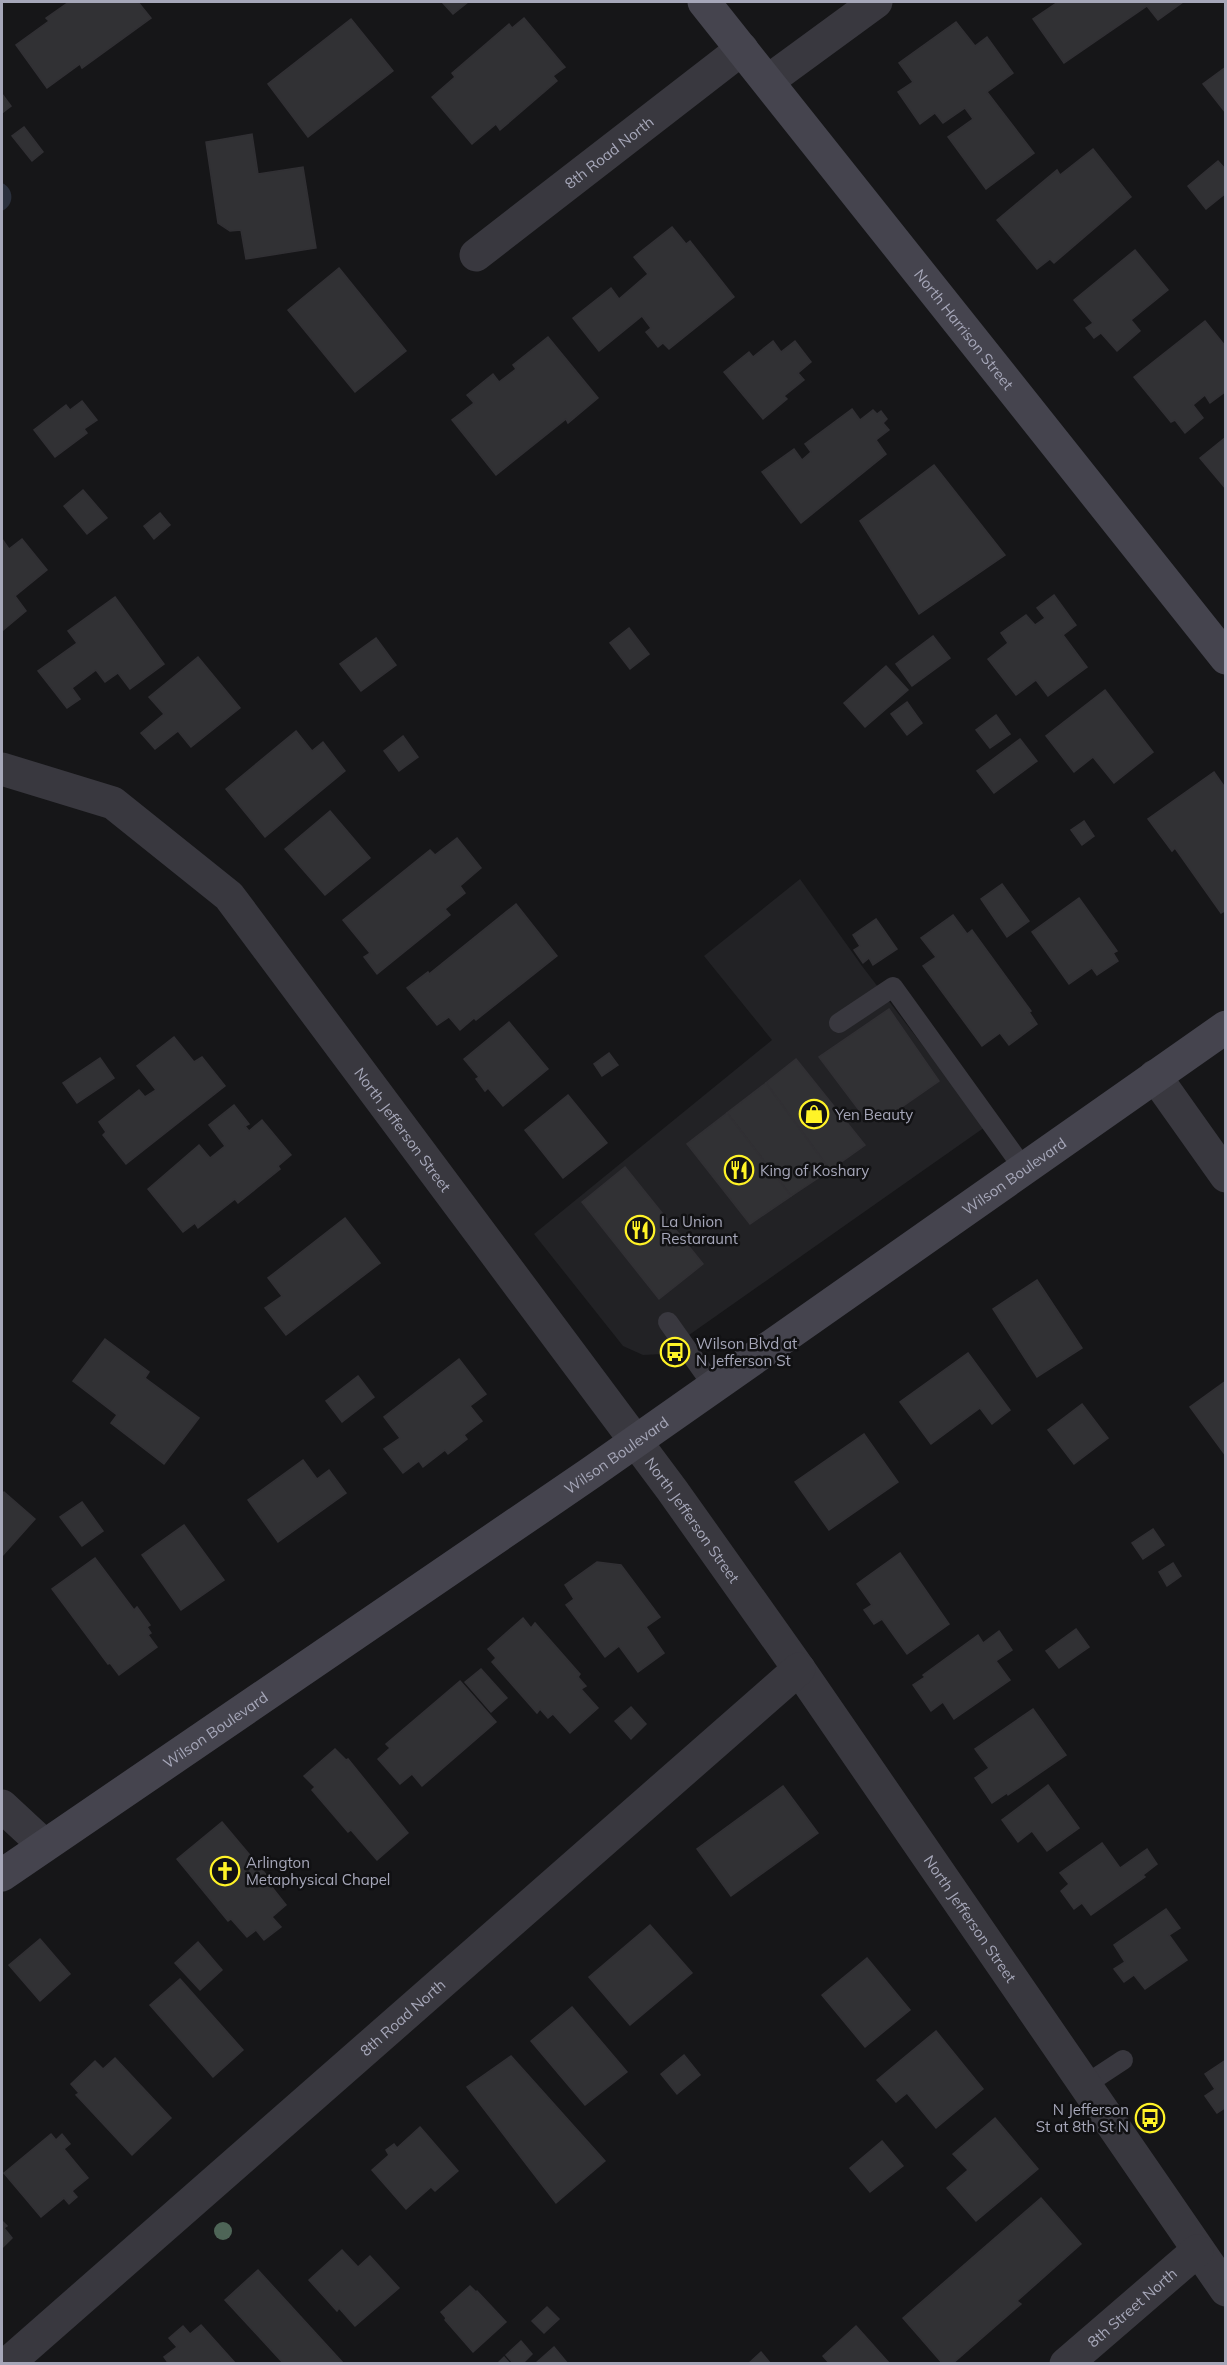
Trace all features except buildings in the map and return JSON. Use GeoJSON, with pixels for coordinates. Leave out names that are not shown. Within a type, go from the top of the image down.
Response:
{"type":"FeatureCollection","features":[{"type":"Feature","properties":{"kind":"main road","name":"North Harrison Street"},"geometry":{"type":"LineString","coordinates":[[704,2],[1226,658]]}},
{"type":"Feature","properties":{"kind":"main road","name":"Wilson Boulevard"},"geometry":{"type":"LineString","coordinates":[[2,1875],[637,1441],[1226,1027]]}},
{"type":"Feature","properties":{"kind":"street"},"geometry":{"type":"LineString","coordinates":[[768,81],[876,2]]}},
{"type":"Feature","properties":{"kind":"street","name":"8th Road North"},"geometry":{"type":"LineString","coordinates":[[476,255],[742,49]]}},
{"type":"Feature","properties":{"kind":"street","name":"North Jefferson Street"},"geometry":{"type":"LineString","coordinates":[[2,769],[113,803],[229,896],[637,1441],[799,1669],[1226,2290]]}},
{"type":"Feature","properties":{"kind":"street"},"geometry":{"type":"LineString","coordinates":[[1155,1076],[1226,1176]]}},
{"type":"Feature","properties":{"kind":"street","name":"8th Road North"},"geometry":{"type":"LineString","coordinates":[[7,2364],[799,1669]]}},
{"type":"Feature","properties":{"kind":"street"},"geometry":{"type":"LineString","coordinates":[[2,1806],[44,1845]]}},
{"type":"Feature","properties":{"kind":"street","name":"8th Street North"},"geometry":{"type":"LineString","coordinates":[[1066,2364],[1197,2250]]}},
{"type":"Feature","properties":{"kind":"lane"},"geometry":{"type":"LineString","coordinates":[[839,1023],[893,987],[1023,1169]]}},
{"type":"Feature","properties":{"kind":"lane"},"geometry":{"type":"LineString","coordinates":[[668,1322],[714,1387]]}},
{"type":"Feature","properties":{"kind":"lane"},"geometry":{"type":"LineString","coordinates":[[1085,2085],[1123,2060]]}},
{"type":"Feature","properties":{"kind":"shaded area"},"geometry":{"type":"Polygon","coordinates":[[[800,879],[862,966],[985,1127],[662,1354],[643,1355],[623,1346],[534,1234],[772,1040],[704,956],[800,879]]]}},
{"type":"Feature","properties":{"kind":"water"},"geometry":{"type":"Polygon","coordinates":[[[2,183],[11,192],[11,201],[2,211],[2,183]]]}},
{"type":"Feature","properties":{"kind":"place","name":"Yen Beauty"},"geometry":{"type":"Point","coordinates":[814,1114]}},
{"type":"Feature","properties":{"kind":"place","name":"King of Koshary"},"geometry":{"type":"Point","coordinates":[739,1170]}},
{"type":"Feature","properties":{"kind":"place","name":"La Union Restaraunt"},"geometry":{"type":"Point","coordinates":[640,1230]}},
{"type":"Feature","properties":{"kind":"place","name":"Wilson Blvd at N Jefferson St"},"geometry":{"type":"Point","coordinates":[675,1352]}},
{"type":"Feature","properties":{"kind":"place","name":"Arlington Metaphysical Chapel"},"geometry":{"type":"Point","coordinates":[225,1871]}},
{"type":"Feature","properties":{"kind":"place","name":"N Jefferson St at 8th St N"},"geometry":{"type":"Point","coordinates":[1150,2118]}}]}
